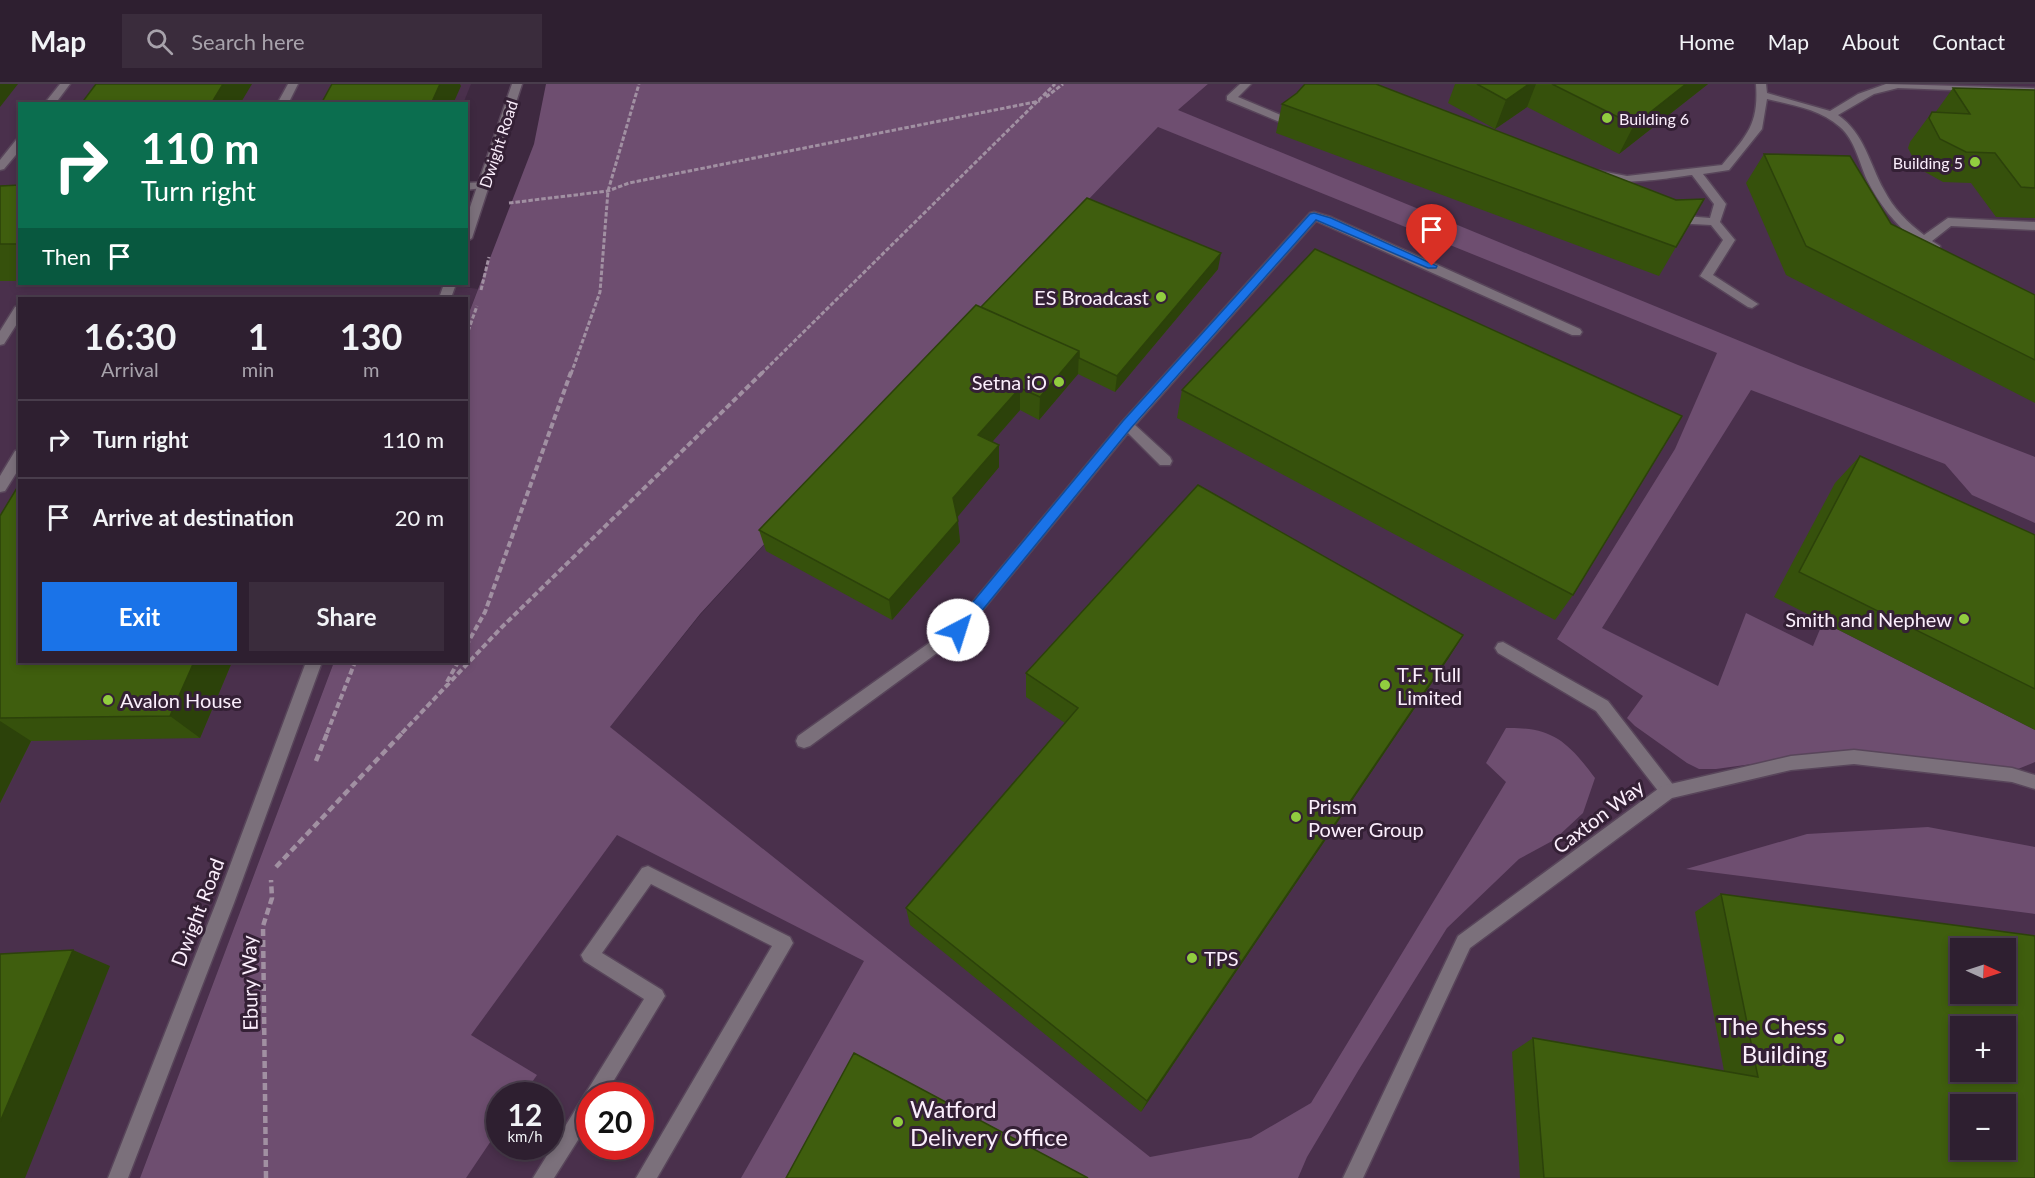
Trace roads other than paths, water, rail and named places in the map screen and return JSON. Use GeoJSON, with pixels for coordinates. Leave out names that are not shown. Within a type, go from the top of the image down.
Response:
{"type":"FeatureCollection","features":[{"type":"Feature","properties":{"kind":"street"},"geometry":{"type":"LineString","coordinates":[[52,102],[65,84]]}},
{"type":"Feature","properties":{"kind":"street"},"geometry":{"type":"LineString","coordinates":[[283,102],[294,84]]}},
{"type":"Feature","properties":{"kind":"street","name":"Dwight Road"},"geometry":{"type":"LineString","coordinates":[[468,233],[486,185],[517,84]]}},
{"type":"Feature","properties":{"kind":"street"},"geometry":{"type":"LineString","coordinates":[[1246,84],[1231,98],[1291,123]]}},
{"type":"Feature","properties":{"kind":"street"},"geometry":{"type":"LineString","coordinates":[[1830,116],[1857,98],[1880,87],[1898,85],[2030,90]]}},
{"type":"Feature","properties":{"kind":"street"},"geometry":{"type":"LineString","coordinates":[[1581,170],[1628,178],[1725,168],[1757,129],[1762,90],[1821,111],[1843,123],[1856,137],[1874,184],[1894,215],[1924,242],[1948,256]]}},
{"type":"Feature","properties":{"kind":"street"},"geometry":{"type":"LineString","coordinates":[[0,167],[18,144]]}},
{"type":"Feature","properties":{"kind":"street"},"geometry":{"type":"LineString","coordinates":[[1695,171],[1720,204],[1714,222]]}},
{"type":"Feature","properties":{"kind":"street"},"geometry":{"type":"LineString","coordinates":[[468,187],[486,185]]}},
{"type":"Feature","properties":{"kind":"street"},"geometry":{"type":"LineString","coordinates":[[804,741],[958,630],[1127,424],[1314,216],[1453,274],[1576,332]]}},
{"type":"Feature","properties":{"kind":"street"},"geometry":{"type":"LineString","coordinates":[[1663,224],[1666,219],[1714,222],[1729,240],[1706,276],[1752,304]]}},
{"type":"Feature","properties":{"kind":"street"},"geometry":{"type":"LineString","coordinates":[[1924,242],[1948,222],[2035,226]]}},
{"type":"Feature","properties":{"kind":"street"},"geometry":{"type":"LineString","coordinates":[[1887,223],[1907,226]]}},
{"type":"Feature","properties":{"kind":"street"},"geometry":{"type":"LineString","coordinates":[[3,336],[18,312]]}},
{"type":"Feature","properties":{"kind":"street"},"geometry":{"type":"LineString","coordinates":[[3,336],[18,332]]}},
{"type":"Feature","properties":{"kind":"street"},"geometry":{"type":"LineString","coordinates":[[1127,424],[1166,461]]}},
{"type":"Feature","properties":{"kind":"street"},"geometry":{"type":"LineString","coordinates":[[0,487],[18,458]]}},
{"type":"Feature","properties":{"kind":"street"},"geometry":{"type":"LineString","coordinates":[[1503,648],[1602,706],[1668,790]]}},
{"type":"Feature","properties":{"kind":"street","name":"Dwight Road"},"geometry":{"type":"LineString","coordinates":[[118,1178],[225,903],[314,663]]}},
{"type":"Feature","properties":{"kind":"street","name":"Caxton Way"},"geometry":{"type":"LineString","coordinates":[[1353,1178],[1464,942],[1668,790],[1791,763],[1854,758],[1921,763],[2012,775],[2035,782]]}},
{"type":"Feature","properties":{"kind":"street"},"geometry":{"type":"LineString","coordinates":[[602,1082],[656,996],[590,955],[648,874],[784,943],[646,1178]]}},
{"type":"Feature","properties":{"kind":"street"},"geometry":{"type":"LineString","coordinates":[[543,1178],[576,1125]]}},
{"type":"Feature","properties":{"kind":"place","name":"Building 6"},"geometry":{"type":"Point","coordinates":[1607,118]}},
{"type":"Feature","properties":{"kind":"place","name":"Building 5"},"geometry":{"type":"Point","coordinates":[1975,162]}},
{"type":"Feature","properties":{"kind":"place","name":"ES Broadcast"},"geometry":{"type":"Point","coordinates":[1161,297]}},
{"type":"Feature","properties":{"kind":"place","name":"Setna iO"},"geometry":{"type":"Point","coordinates":[1059,382]}},
{"type":"Feature","properties":{"kind":"place","name":"Smith and Nephew"},"geometry":{"type":"Point","coordinates":[1964,619]}},
{"type":"Feature","properties":{"kind":"place","name":"T.F. Tull Limited"},"geometry":{"type":"Point","coordinates":[1385,685]}},
{"type":"Feature","properties":{"kind":"place","name":"Avalon House"},"geometry":{"type":"Point","coordinates":[108,700]}},
{"type":"Feature","properties":{"kind":"place","name":"Prism Power Group"},"geometry":{"type":"Point","coordinates":[1296,817]}},
{"type":"Feature","properties":{"kind":"place","name":"TPS"},"geometry":{"type":"Point","coordinates":[1192,958]}},
{"type":"Feature","properties":{"kind":"place","name":"The Chess Building"},"geometry":{"type":"Point","coordinates":[1839,1039]}},
{"type":"Feature","properties":{"kind":"place","name":"Watford Delivery Office"},"geometry":{"type":"Point","coordinates":[898,1122]}}]}
